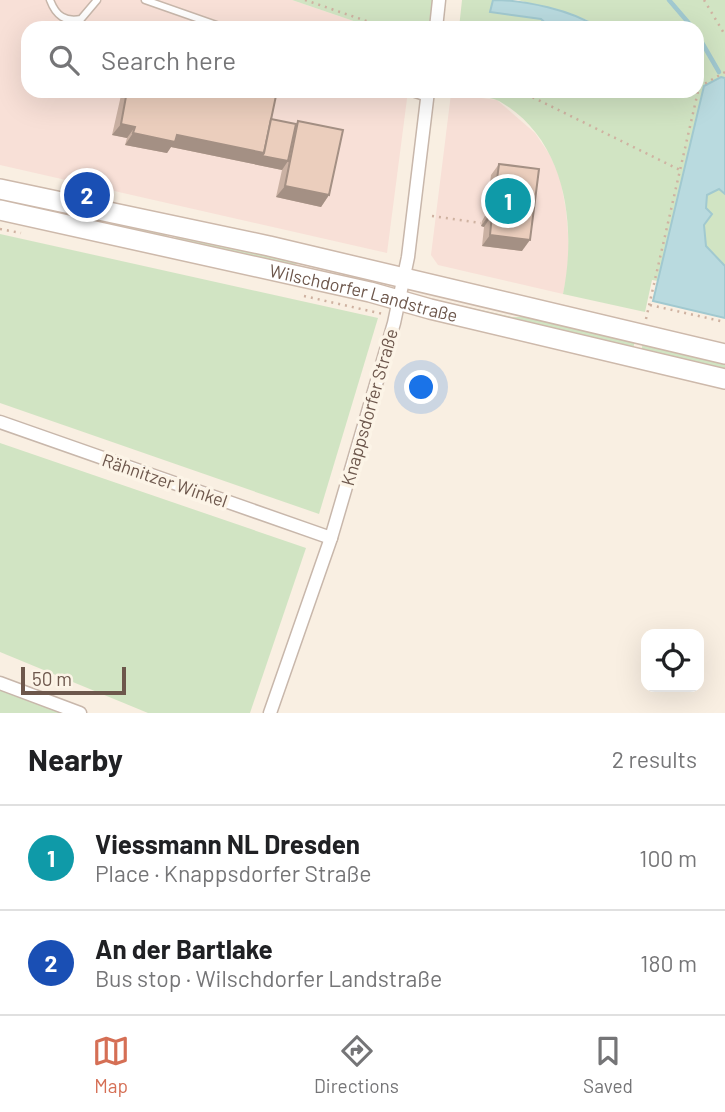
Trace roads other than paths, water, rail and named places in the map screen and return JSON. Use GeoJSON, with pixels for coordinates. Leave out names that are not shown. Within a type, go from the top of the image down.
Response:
{"type":"FeatureCollection","features":[{"type":"Feature","properties":{"kind":"main road","name":"Wilschdorfer Landstraße"},"geometry":{"type":"LineString","coordinates":[[0,189],[405,277],[725,354]]}},
{"type":"Feature","properties":{"kind":"main road","name":"Wilschdorfer Landstraße"},"geometry":{"type":"LineString","coordinates":[[0,210],[220,258],[398,309],[725,379]]}},
{"type":"Feature","properties":{"kind":"street"},"geometry":{"type":"LineString","coordinates":[[437,21],[439,0]]}},
{"type":"Feature","properties":{"kind":"street","name":"Knappsdorfer Straße"},"geometry":{"type":"LineString","coordinates":[[270,713],[331,538],[398,309],[405,277],[428,98]]}},
{"type":"Feature","properties":{"kind":"street","name":"Rähnitzer Winkel"},"geometry":{"type":"LineString","coordinates":[[0,422],[331,538]]}},
{"type":"Feature","properties":{"kind":"street"},"geometry":{"type":"LineString","coordinates":[[0,683],[80,713]]}},
{"type":"Feature","properties":{"kind":"lane"},"geometry":{"type":"LineString","coordinates":[[50,0],[61,17],[71,21],[81,19],[97,0]]}},
{"type":"Feature","properties":{"kind":"lane"},"geometry":{"type":"LineString","coordinates":[[145,0],[205,21]]}},
{"type":"Feature","properties":{"kind":"water"},"geometry":{"type":"Polygon","coordinates":[[[493,0],[519,2],[548,7],[586,21],[543,21],[490,12],[493,0]]]}},
{"type":"Feature","properties":{"kind":"water"},"geometry":{"type":"Polygon","coordinates":[[[721,77],[725,78],[725,194],[719,189],[707,195],[706,208],[712,214],[704,225],[706,246],[725,266],[725,318],[653,301],[701,98],[704,98],[704,86],[721,77]]]}},
{"type":"Feature","properties":{"kind":"waterway"},"geometry":{"type":"LineString","coordinates":[[669,0],[687,21]]}},
{"type":"Feature","properties":{"kind":"waterway"},"geometry":{"type":"LineString","coordinates":[[704,46],[719,72]]}},
{"type":"Feature","properties":{"kind":"place","name":"An der Bartlake"},"geometry":{"type":"Point","coordinates":[87,195]}},
{"type":"Feature","properties":{"kind":"place","name":"Viessmann NL Dresden"},"geometry":{"type":"Point","coordinates":[508,201]}}]}
